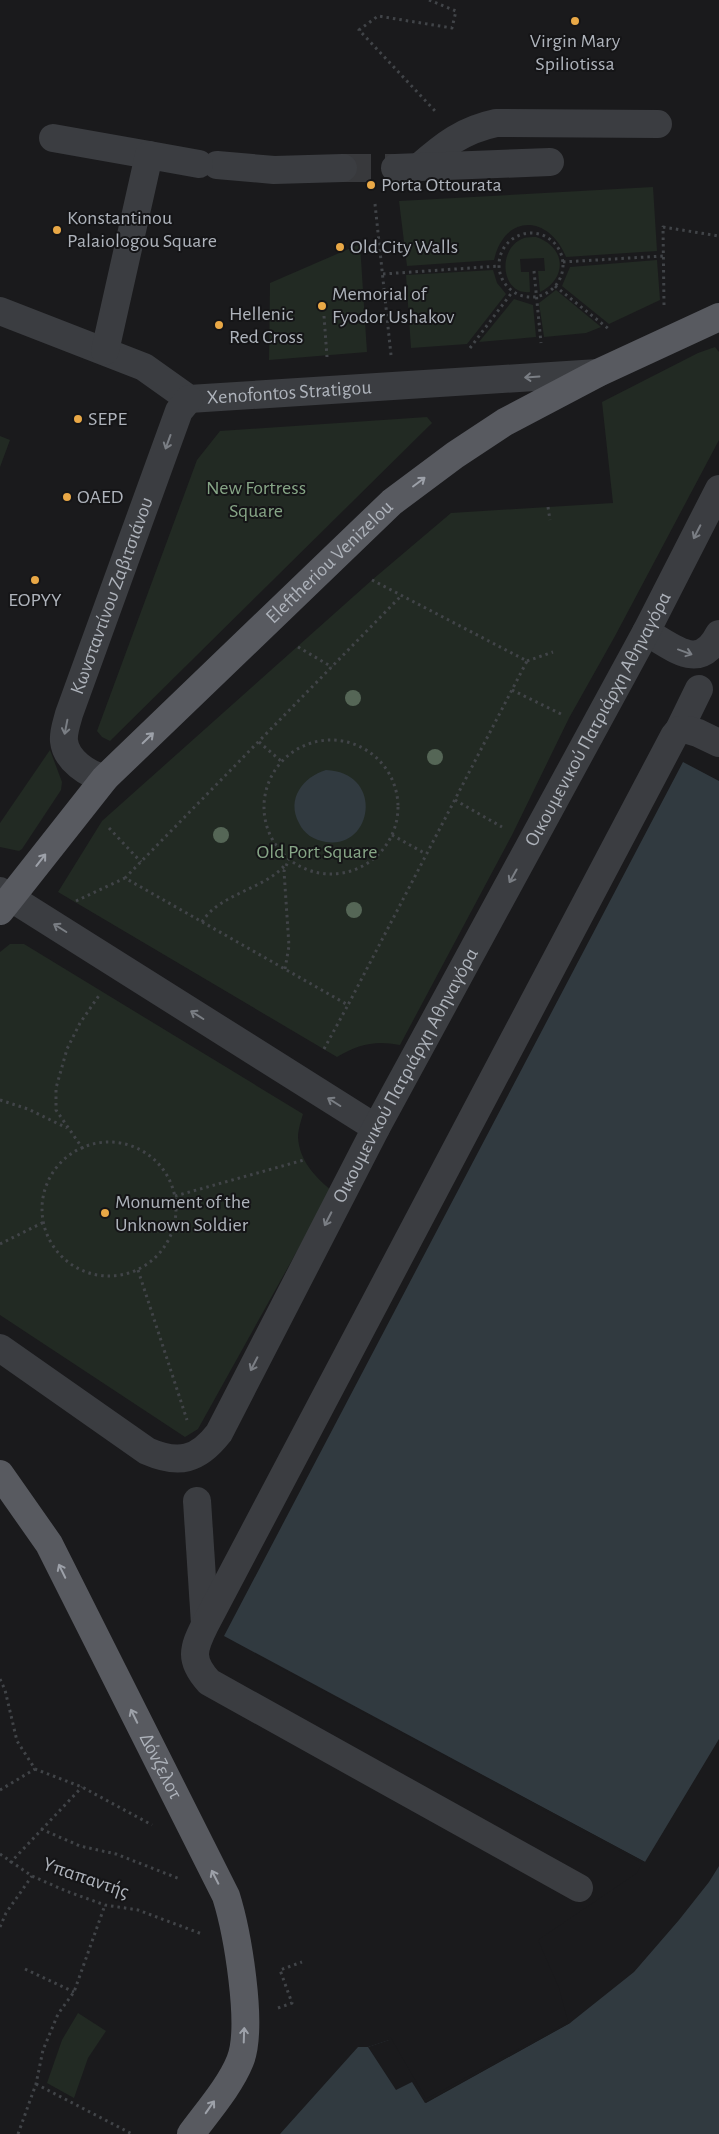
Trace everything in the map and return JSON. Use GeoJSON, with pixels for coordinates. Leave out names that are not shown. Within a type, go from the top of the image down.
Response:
{"type":"FeatureCollection","features":[{"type":"Feature","properties":{"kind":"main road","name":"Eleftheriou Venizelou"},"geometry":{"type":"LineString","coordinates":[[4,900],[105,778],[392,502],[455,455],[505,422],[598,373],[719,317]]}},
{"type":"Feature","properties":{"kind":"main road","name":"Δόνζελοτ"},"geometry":{"type":"LineString","coordinates":[[0,1474],[49,1544],[198,1845],[226,1896],[233,1920],[243,1995],[244,2037],[240,2061],[191,2134]]}},
{"type":"Feature","properties":{"kind":"street"},"geometry":{"type":"LineString","coordinates":[[550,162],[407,168],[451,140],[475,128],[496,123],[658,124]]}},
{"type":"Feature","properties":{"kind":"street"},"geometry":{"type":"LineString","coordinates":[[53,138],[208,164],[274,170],[343,168]]}},
{"type":"Feature","properties":{"kind":"street"},"geometry":{"type":"LineString","coordinates":[[105,351],[149,155]]}},
{"type":"Feature","properties":{"kind":"street","name":"Xenofontos Stratigou"},"geometry":{"type":"LineString","coordinates":[[0,311],[144,367],[189,399],[598,373]]}},
{"type":"Feature","properties":{"kind":"street","name":"Κωνσταντίνου Ζαβιτσιάνου"},"geometry":{"type":"LineString","coordinates":[[105,778],[91,774],[74,761],[66,746],[65,731],[69,714],[179,411],[189,399]]}},
{"type":"Feature","properties":{"kind":"street","name":"Οικουμενικού Πατριάρχη Αθηναγόρα"},"geometry":{"type":"LineString","coordinates":[[0,1348],[147,1451],[162,1458],[179,1459],[195,1456],[208,1446],[219,1433],[376,1128],[646,632],[719,488]]}},
{"type":"Feature","properties":{"kind":"street"},"geometry":{"type":"LineString","coordinates":[[646,632],[684,653],[692,655],[708,651],[719,634]]}},
{"type":"Feature","properties":{"kind":"street"},"geometry":{"type":"LineString","coordinates":[[579,1888],[209,1682],[199,1672],[194,1653],[196,1643],[699,689]]}},
{"type":"Feature","properties":{"kind":"street"},"geometry":{"type":"LineString","coordinates":[[679,730],[698,733],[719,744]]}},
{"type":"Feature","properties":{"kind":"street"},"geometry":{"type":"LineString","coordinates":[[4,900],[376,1128]]}},
{"type":"Feature","properties":{"kind":"street"},"geometry":{"type":"LineString","coordinates":[[197,1501],[206,1625]]}},
{"type":"Feature","properties":{"kind":"path"},"geometry":{"type":"LineString","coordinates":[[429,0],[456,11],[452,28],[378,16],[359,30],[459,136]]}},
{"type":"Feature","properties":{"kind":"path"},"geometry":{"type":"LineString","coordinates":[[376,204],[391,355]]}},
{"type":"Feature","properties":{"kind":"path"},"geometry":{"type":"LineString","coordinates":[[664,305],[663,227],[719,236]]}},
{"type":"Feature","properties":{"kind":"path"},"geometry":{"type":"LineString","coordinates":[[532,232],[551,240],[558,247],[563,262],[561,277],[555,286],[536,297],[520,295],[513,291],[501,276],[500,266],[500,256],[505,246],[512,239],[532,232]]}},
{"type":"Feature","properties":{"kind":"path"},"geometry":{"type":"LineString","coordinates":[[563,262],[663,256]]}},
{"type":"Feature","properties":{"kind":"path"},"geometry":{"type":"LineString","coordinates":[[383,274],[500,266]]}},
{"type":"Feature","properties":{"kind":"path"},"geometry":{"type":"LineString","coordinates":[[534,271],[541,343]]}},
{"type":"Feature","properties":{"kind":"path"},"geometry":{"type":"LineString","coordinates":[[555,286],[610,330]]}},
{"type":"Feature","properties":{"kind":"path"},"geometry":{"type":"LineString","coordinates":[[470,348],[513,291]]}},
{"type":"Feature","properties":{"kind":"path"},"geometry":{"type":"LineString","coordinates":[[324,316],[327,360]]}},
{"type":"Feature","properties":{"kind":"path"},"geometry":{"type":"LineString","coordinates":[[548,507],[550,520]]}},
{"type":"Feature","properties":{"kind":"path"},"geometry":{"type":"LineString","coordinates":[[372,580],[527,661]]}},
{"type":"Feature","properties":{"kind":"path"},"geometry":{"type":"LineString","coordinates":[[74,902],[126,878],[402,596]]}},
{"type":"Feature","properties":{"kind":"path"},"geometry":{"type":"LineString","coordinates":[[298,647],[332,666]]}},
{"type":"Feature","properties":{"kind":"path"},"geometry":{"type":"LineString","coordinates":[[324,1049],[527,661],[553,652]]}},
{"type":"Feature","properties":{"kind":"path"},"geometry":{"type":"LineString","coordinates":[[512,690],[558,712]]}},
{"type":"Feature","properties":{"kind":"path"},"geometry":{"type":"LineString","coordinates":[[338,740],[358,745],[376,757],[389,773],[397,793],[398,814],[392,835],[379,854],[360,867],[338,874],[315,872],[290,859],[276,847],[266,826],[263,803],[268,781],[281,761],[297,748],[317,741],[338,740]]}},
{"type":"Feature","properties":{"kind":"path"},"geometry":{"type":"LineString","coordinates":[[259,742],[281,761]]}},
{"type":"Feature","properties":{"kind":"path"},"geometry":{"type":"LineString","coordinates":[[454,800],[496,823]]}},
{"type":"Feature","properties":{"kind":"path"},"geometry":{"type":"LineString","coordinates":[[102,821],[141,862]]}},
{"type":"Feature","properties":{"kind":"path"},"geometry":{"type":"LineString","coordinates":[[392,835],[426,854]]}},
{"type":"Feature","properties":{"kind":"path"},"geometry":{"type":"LineString","coordinates":[[202,922],[207,913],[282,869],[290,859]]}},
{"type":"Feature","properties":{"kind":"path"},"geometry":{"type":"LineString","coordinates":[[285,969],[289,946],[284,871],[290,859]]}},
{"type":"Feature","properties":{"kind":"path"},"geometry":{"type":"LineString","coordinates":[[126,878],[348,1005]]}},
{"type":"Feature","properties":{"kind":"path"},"geometry":{"type":"LineString","coordinates":[[83,1149],[56,1110],[56,1088],[67,1049],[80,1023],[102,991]]}},
{"type":"Feature","properties":{"kind":"path"},"geometry":{"type":"LineString","coordinates":[[0,1100],[28,1109],[68,1129]]}},
{"type":"Feature","properties":{"kind":"path"},"geometry":{"type":"LineString","coordinates":[[117,1142],[137,1148],[155,1160],[168,1176],[175,1196],[176,1217],[170,1237],[157,1257],[138,1270],[116,1277],[93,1275],[68,1262],[55,1250],[45,1229],[42,1206],[47,1184],[60,1164],[77,1151],[96,1143],[117,1142]]}},
{"type":"Feature","properties":{"kind":"path"},"geometry":{"type":"LineString","coordinates":[[175,1196],[304,1160]]}},
{"type":"Feature","properties":{"kind":"path"},"geometry":{"type":"LineString","coordinates":[[0,1244],[44,1222]]}},
{"type":"Feature","properties":{"kind":"path"},"geometry":{"type":"LineString","coordinates":[[138,1270],[188,1424]]}},
{"type":"Feature","properties":{"kind":"path"},"geometry":{"type":"LineString","coordinates":[[0,1680],[5,1690],[17,1741],[35,1769],[82,1787],[136,1818],[198,1845]]}},
{"type":"Feature","properties":{"kind":"path"},"geometry":{"type":"LineString","coordinates":[[0,1790],[35,1769]]}},
{"type":"Feature","properties":{"kind":"path"},"geometry":{"type":"LineString","coordinates":[[10,1863],[82,1787]]}},
{"type":"Feature","properties":{"kind":"path"},"geometry":{"type":"LineString","coordinates":[[41,1829],[80,1846],[116,1854],[184,1880]]}},
{"type":"Feature","properties":{"kind":"path","name":"Υπαπαντής"},"geometry":{"type":"LineString","coordinates":[[1,1857],[32,1876],[66,1891],[105,1905],[138,1910],[187,1928]]}},
{"type":"Feature","properties":{"kind":"path"},"geometry":{"type":"LineString","coordinates":[[0,1927],[6,1913],[32,1876]]}},
{"type":"Feature","properties":{"kind":"path"},"geometry":{"type":"LineString","coordinates":[[18,2134],[36,2084],[43,2050],[58,2014],[74,1992],[105,1905]]}},
{"type":"Feature","properties":{"kind":"path"},"geometry":{"type":"LineString","coordinates":[[278,2008],[292,2003],[280,1970],[302,1962]]}},
{"type":"Feature","properties":{"kind":"path"},"geometry":{"type":"LineString","coordinates":[[25,1969],[74,1992]]}},
{"type":"Feature","properties":{"kind":"path"},"geometry":{"type":"LineString","coordinates":[[36,2084],[132,2134]]}},
{"type":"Feature","properties":{"kind":"green space"},"geometry":{"type":"Polygon","coordinates":[[[653,187],[657,251],[566,257],[558,243],[549,233],[539,227],[528,225],[517,227],[508,234],[500,245],[494,260],[407,266],[399,201],[653,187]]]}},
{"type":"Feature","properties":{"kind":"green space"},"geometry":{"type":"Polygon","coordinates":[[[536,237],[546,242],[558,255],[559,271],[549,286],[540,292],[538,271],[545,271],[544,258],[520,259],[521,272],[529,272],[530,292],[520,291],[513,287],[508,279],[506,261],[509,251],[515,243],[524,238],[536,237]]]}},
{"type":"Feature","properties":{"kind":"green space"},"geometry":{"type":"Polygon","coordinates":[[[360,244],[367,352],[269,360],[270,283],[360,244]]]}},
{"type":"Feature","properties":{"kind":"green space"},"geometry":{"type":"Polygon","coordinates":[[[657,260],[660,300],[609,324],[562,286],[570,267],[657,260]]]}},
{"type":"Feature","properties":{"kind":"green space"},"geometry":{"type":"Polygon","coordinates":[[[493,270],[497,283],[506,294],[467,344],[411,348],[406,275],[493,270]]]}},
{"type":"Feature","properties":{"kind":"green space"},"geometry":{"type":"Polygon","coordinates":[[[556,290],[601,327],[586,333],[544,337],[539,303],[556,290]]]}},
{"type":"Feature","properties":{"kind":"green space"},"geometry":{"type":"Polygon","coordinates":[[[514,299],[533,305],[536,337],[479,342],[514,299]]]}},
{"type":"Feature","properties":{"kind":"green space","name":"Old Port Square"},"geometry":{"type":"Polygon","coordinates":[[[715,347],[719,352],[719,440],[615,636],[569,718],[512,835],[400,1045],[367,1044],[337,1057],[58,892],[102,821],[372,580],[451,513],[613,503],[602,402],[698,353],[715,347]]]}},
{"type":"Feature","properties":{"kind":"green space","name":"New Fortress Square"},"geometry":{"type":"Polygon","coordinates":[[[427,417],[432,423],[110,741],[102,737],[97,731],[197,460],[220,431],[427,417]]]}},
{"type":"Feature","properties":{"kind":"green space"},"geometry":{"type":"Polygon","coordinates":[[[0,436],[10,440],[0,467],[0,436]]]}},
{"type":"Feature","properties":{"kind":"green space"},"geometry":{"type":"Polygon","coordinates":[[[50,750],[62,782],[61,790],[22,849],[19,851],[0,847],[0,823],[50,750]]]}},
{"type":"Feature","properties":{"kind":"green space"},"geometry":{"type":"Polygon","coordinates":[[[10,944],[24,944],[303,1114],[298,1137],[301,1153],[314,1174],[331,1190],[198,1429],[185,1437],[0,1315],[0,952],[10,944]]]}},
{"type":"Feature","properties":{"kind":"green space"},"geometry":{"type":"Polygon","coordinates":[[[78,2013],[106,2031],[88,2058],[74,2098],[47,2083],[62,2040],[78,2013]]]}},
{"type":"Feature","properties":{"kind":"shaded area"},"geometry":{"type":"Polygon","coordinates":[[[683,762],[719,781],[719,2134],[280,2134],[358,2047],[368,2047],[389,2040],[426,2103],[570,2023],[645,1862],[224,1636],[683,762]]]}},
{"type":"Feature","properties":{"kind":"shaded area"},"geometry":{"type":"Polygon","coordinates":[[[326,770],[345,774],[357,783],[364,796],[366,809],[362,823],[354,834],[342,841],[326,842],[317,840],[304,830],[295,814],[294,806],[299,790],[310,778],[326,770]]]}},
{"type":"Feature","properties":{"kind":"pier"},"geometry":{"type":"Polygon","coordinates":[[[221,1636],[645,1862],[719,1739],[719,1866],[679,1920],[634,1972],[570,2023],[425,2103],[412,2082],[396,2090],[368,2047],[389,2040],[388,2037],[391,2038],[426,2099],[568,2022],[559,1988],[538,1940],[637,1873],[642,1863],[221,1636]]]}},
{"type":"Feature","properties":{"kind":"tunnel"},"geometry":{"type":"LineString","coordinates":[[343,168],[395,168]]}},
{"type":"Feature","properties":{"kind":"place","name":"Virgin Mary Spiliotissa"},"geometry":{"type":"Point","coordinates":[575,21]}},
{"type":"Feature","properties":{"kind":"place","name":"Porta Ottourata"},"geometry":{"type":"Point","coordinates":[371,185]}},
{"type":"Feature","properties":{"kind":"place","name":"Konstantinou Palaiologou Square"},"geometry":{"type":"Point","coordinates":[57,230]}},
{"type":"Feature","properties":{"kind":"place","name":"Old City Walls"},"geometry":{"type":"Point","coordinates":[340,247]}},
{"type":"Feature","properties":{"kind":"place","name":"Memorial of Fyodor Ushakov"},"geometry":{"type":"Point","coordinates":[322,306]}},
{"type":"Feature","properties":{"kind":"place","name":"Hellenic Red Cross"},"geometry":{"type":"Point","coordinates":[219,325]}},
{"type":"Feature","properties":{"kind":"place","name":"SEPE"},"geometry":{"type":"Point","coordinates":[78,419]}},
{"type":"Feature","properties":{"kind":"place","name":"OAED"},"geometry":{"type":"Point","coordinates":[67,497]}},
{"type":"Feature","properties":{"kind":"place","name":"EOPYY"},"geometry":{"type":"Point","coordinates":[35,580]}},
{"type":"Feature","properties":{"kind":"place","name":"Monument of the Unknown Soldier"},"geometry":{"type":"Point","coordinates":[105,1213]}}]}
